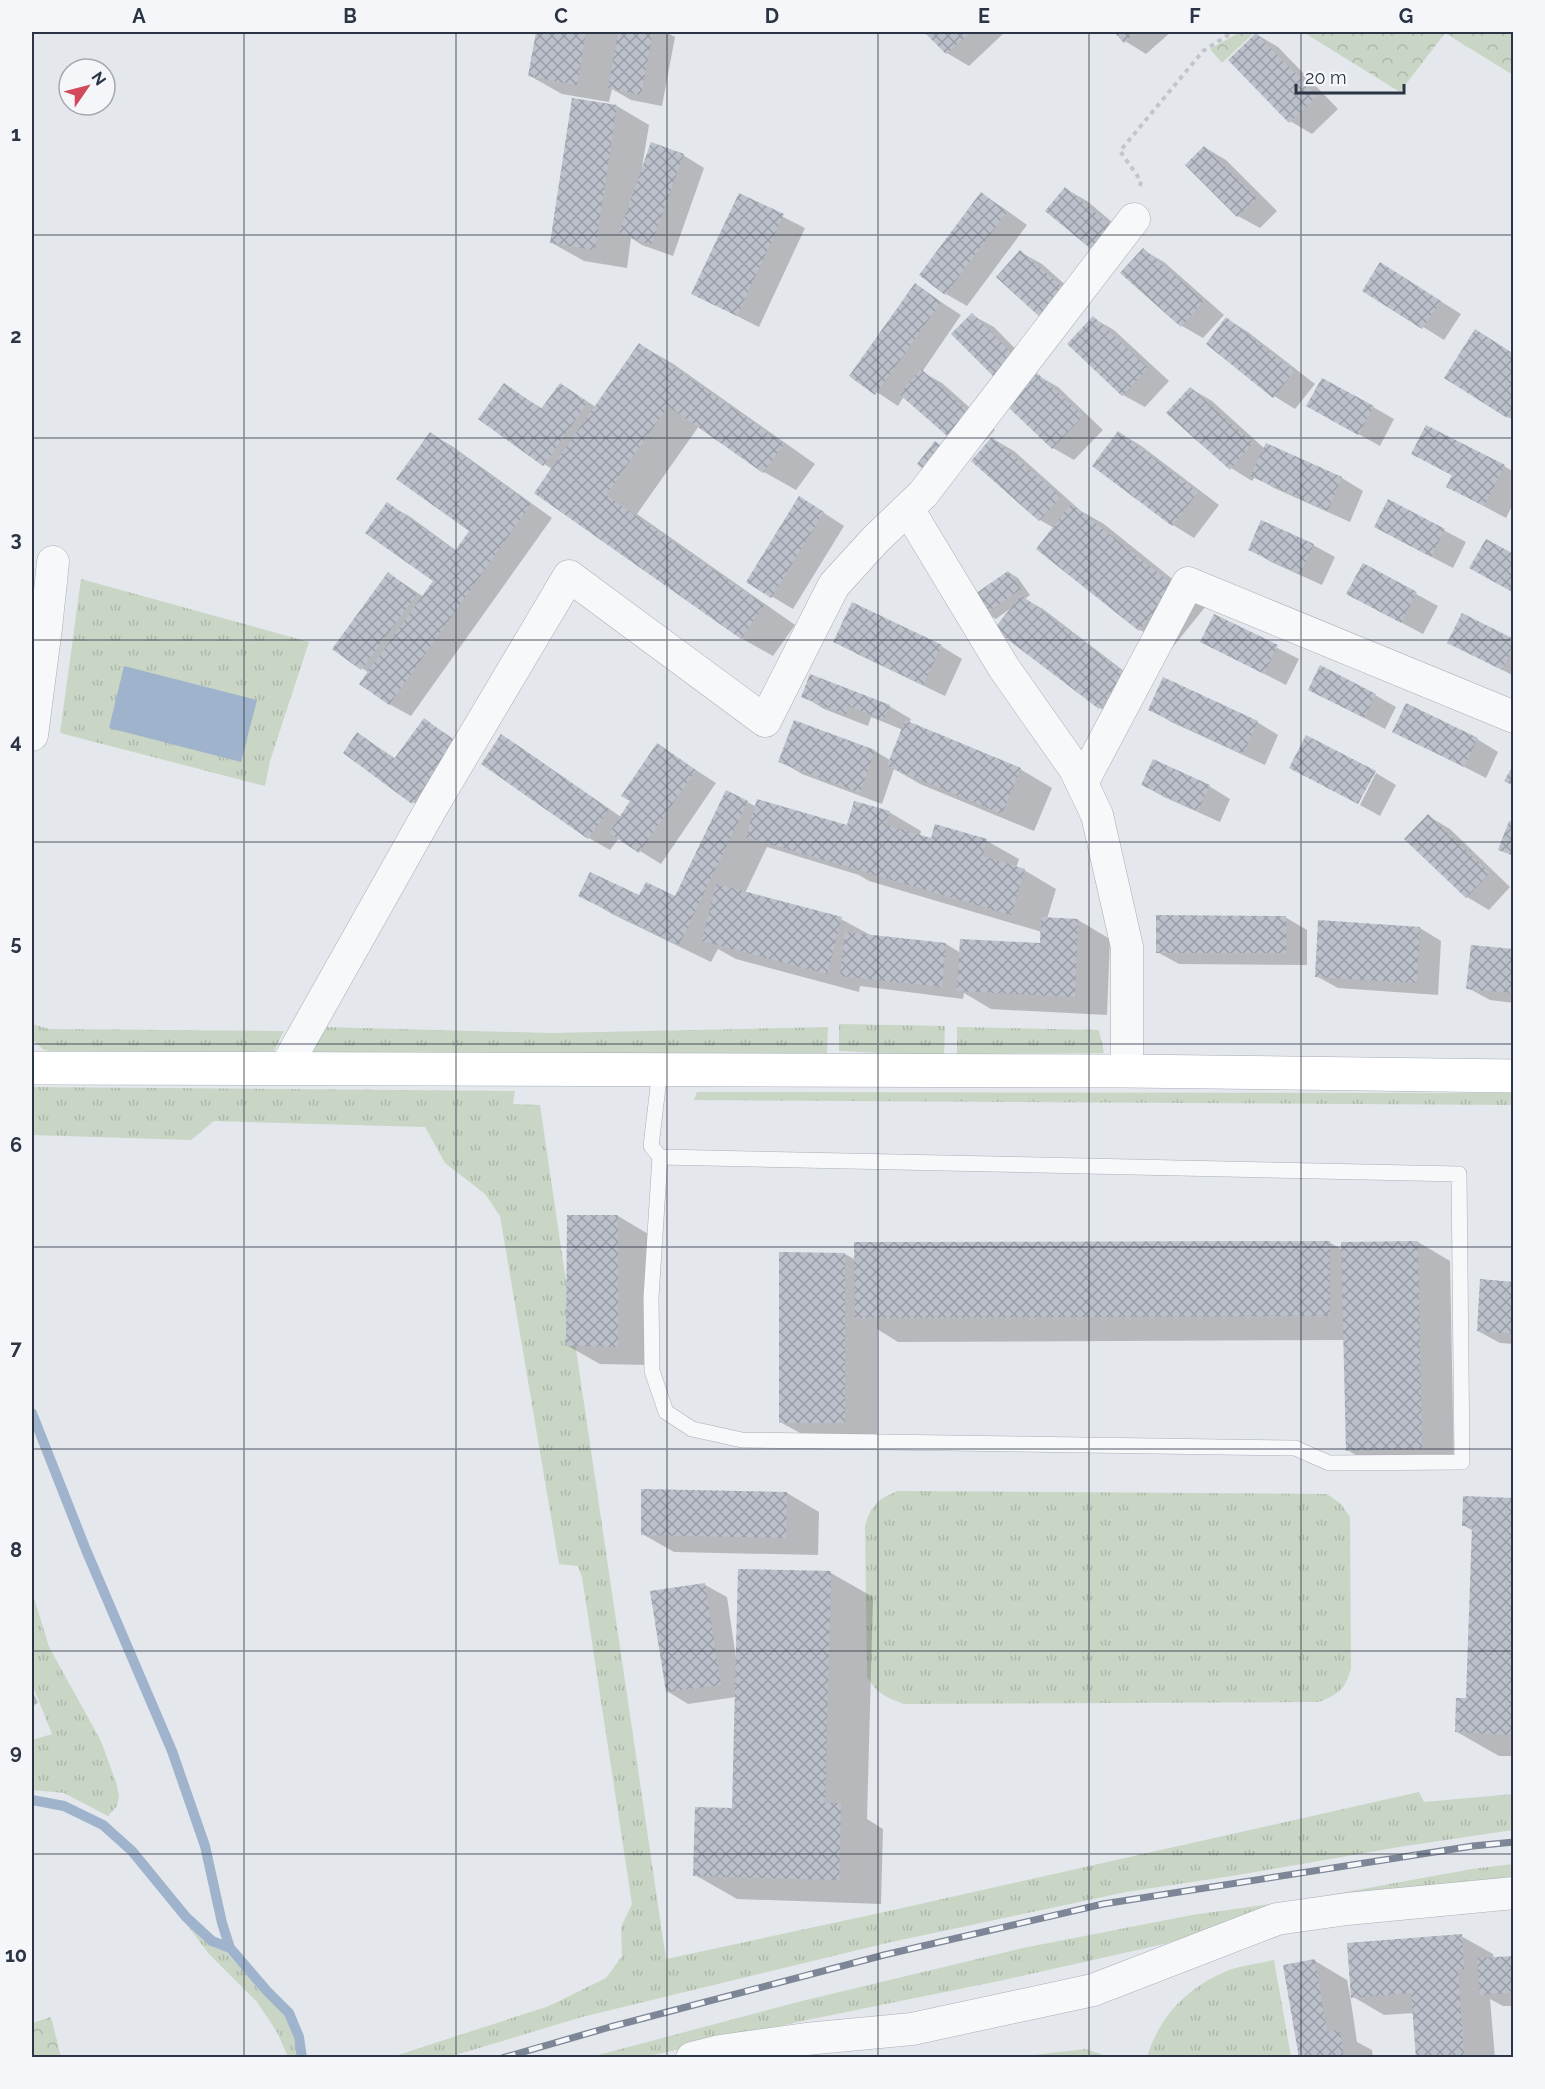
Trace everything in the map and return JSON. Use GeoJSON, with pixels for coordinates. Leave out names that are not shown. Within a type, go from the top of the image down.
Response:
{"type":"FeatureCollection","features":[{"type":"Feature","properties":{"kind":"main road"},"geometry":{"type":"LineString","coordinates":[[32,1068],[1127,1071],[1514,1076]]}},
{"type":"Feature","properties":{"kind":"street"},"geometry":{"type":"LineString","coordinates":[[285,1068],[433,805],[569,576],[765,722],[834,585],[876,539],[923,494],[1134,219]]}},
{"type":"Feature","properties":{"kind":"street"},"geometry":{"type":"LineString","coordinates":[[908,509],[1004,668],[1075,769],[1097,814],[1127,946],[1127,1071]]}},
{"type":"Feature","properties":{"kind":"street"},"geometry":{"type":"LineString","coordinates":[[32,735],[39,626],[53,562]]}},
{"type":"Feature","properties":{"kind":"street"},"geometry":{"type":"LineString","coordinates":[[1082,783],[1188,584],[1514,717]]}},
{"type":"Feature","properties":{"kind":"street"},"geometry":{"type":"LineString","coordinates":[[692,2058],[720,2051],[806,2039],[912,2029],[1093,1990],[1277,1919],[1347,1909],[1514,1893]]}},
{"type":"Feature","properties":{"kind":"lane"},"geometry":{"type":"LineString","coordinates":[[660,1070],[651,1146],[660,1157],[651,1297],[652,1371],[666,1412],[692,1429],[742,1440],[1295,1448],[1329,1463],[1462,1462],[1459,1174],[660,1157]]}},
{"type":"Feature","properties":{"kind":"path"},"geometry":{"type":"LineString","coordinates":[[1134,219],[1141,181],[1120,152],[1203,51],[1233,32]]}},
{"type":"Feature","properties":{"kind":"green space"},"geometry":{"type":"Polygon","coordinates":[[[1240,32],[1255,32],[1222,63],[1210,49],[1240,32]]]}},
{"type":"Feature","properties":{"kind":"green space"},"geometry":{"type":"Polygon","coordinates":[[[1303,32],[1513,32],[1513,75],[1445,33],[1400,92],[1303,32]]]}},
{"type":"Feature","properties":{"kind":"green space"},"geometry":{"type":"Polygon","coordinates":[[[81,579],[309,642],[270,761],[265,786],[60,733],[81,579]]]}},
{"type":"Feature","properties":{"kind":"green space"},"geometry":{"type":"Polygon","coordinates":[[[32,1024],[49,1029],[284,1031],[274,1051],[59,1053],[44,1050],[32,1039],[32,1024]]]}},
{"type":"Feature","properties":{"kind":"green space"},"geometry":{"type":"Polygon","coordinates":[[[839,1024],[945,1026],[944,1056],[839,1051],[839,1024]]]}},
{"type":"Feature","properties":{"kind":"green space"},"geometry":{"type":"Polygon","coordinates":[[[324,1027],[552,1033],[828,1027],[827,1053],[656,1055],[309,1052],[324,1027]]]}},
{"type":"Feature","properties":{"kind":"green space"},"geometry":{"type":"Polygon","coordinates":[[[957,1027],[1099,1030],[1104,1053],[957,1054],[957,1027]]]}},
{"type":"Feature","properties":{"kind":"green space"},"geometry":{"type":"Polygon","coordinates":[[[32,1087],[515,1091],[513,1104],[540,1105],[666,1959],[1419,1792],[1424,1802],[1513,1794],[1513,1830],[1126,1892],[887,1943],[582,2017],[449,2057],[392,2057],[549,2006],[606,1978],[622,1956],[621,1927],[632,1904],[582,1577],[578,1566],[559,1564],[500,1216],[485,1194],[445,1163],[425,1127],[214,1121],[191,1140],[32,1135],[32,1087]]]}},
{"type":"Feature","properties":{"kind":"green space"},"geometry":{"type":"Polygon","coordinates":[[[697,1092],[1513,1093],[1514,1105],[694,1100],[697,1092]]]}},
{"type":"Feature","properties":{"kind":"green space"},"geometry":{"type":"Polygon","coordinates":[[[898,1491],[1327,1494],[1341,1504],[1350,1517],[1351,1669],[1349,1676],[1340,1690],[1319,1702],[904,1704],[882,1694],[867,1677],[865,1525],[870,1512],[877,1503],[898,1491]]]}},
{"type":"Feature","properties":{"kind":"green space"},"geometry":{"type":"Polygon","coordinates":[[[32,1591],[49,1647],[101,1741],[117,1785],[119,1797],[117,1806],[108,1816],[64,1793],[32,1790],[32,1740],[52,1734],[32,1684],[32,1591]]]}},
{"type":"Feature","properties":{"kind":"green space"},"geometry":{"type":"Polygon","coordinates":[[[1513,1864],[1513,1877],[1246,1918],[1164,1944],[645,2057],[587,2058],[802,2001],[1023,1948],[1192,1915],[1313,1898],[1472,1869],[1513,1864]]]}},
{"type":"Feature","properties":{"kind":"green space"},"geometry":{"type":"Polygon","coordinates":[[[179,1914],[209,1945],[226,1952],[286,2017],[298,2057],[288,2057],[277,2032],[257,2002],[209,1954],[179,1914]]]}},
{"type":"Feature","properties":{"kind":"green space"},"geometry":{"type":"Polygon","coordinates":[[[1274,1960],[1291,2057],[1147,2057],[1160,2027],[1169,2014],[1203,1983],[1232,1969],[1274,1960]]]}},
{"type":"Feature","properties":{"kind":"green space"},"geometry":{"type":"Polygon","coordinates":[[[51,2017],[61,2057],[32,2057],[32,2023],[51,2017]]]}},
{"type":"Feature","properties":{"kind":"green space"},"geometry":{"type":"Polygon","coordinates":[[[1085,2049],[1101,2054],[1103,2057],[1016,2057],[1085,2049]]]}},
{"type":"Feature","properties":{"kind":"water"},"geometry":{"type":"Polygon","coordinates":[[[124,666],[257,700],[241,762],[109,728],[124,666]]]}},
{"type":"Feature","properties":{"kind":"building"},"geometry":{"type":"Polygon","coordinates":[[[536,32],[586,32],[577,85],[528,76],[536,32]]]}},
{"type":"Feature","properties":{"kind":"building"},"geometry":{"type":"Polygon","coordinates":[[[618,32],[653,32],[641,95],[608,88],[618,32]]]}},
{"type":"Feature","properties":{"kind":"building"},"geometry":{"type":"Polygon","coordinates":[[[924,32],[971,32],[946,54],[924,32]]]}},
{"type":"Feature","properties":{"kind":"building"},"geometry":{"type":"Polygon","coordinates":[[[1114,32],[1136,32],[1124,43],[1114,32]]]}},
{"type":"Feature","properties":{"kind":"building"},"geometry":{"type":"Polygon","coordinates":[[[1256,33],[1317,96],[1289,123],[1228,60],[1256,33]]]}},
{"type":"Feature","properties":{"kind":"building"},"geometry":{"type":"Polygon","coordinates":[[[572,98],[617,105],[595,250],[550,243],[572,98]]]}},
{"type":"Feature","properties":{"kind":"building"},"geometry":{"type":"Polygon","coordinates":[[[651,142],[684,154],[651,245],[619,233],[651,142]]]}},
{"type":"Feature","properties":{"kind":"building"},"geometry":{"type":"Polygon","coordinates":[[[1204,146],[1257,198],[1237,217],[1185,165],[1204,146]]]}},
{"type":"Feature","properties":{"kind":"building"},"geometry":{"type":"Polygon","coordinates":[[[1065,187],[1115,229],[1096,253],[1045,211],[1065,187]]]}},
{"type":"Feature","properties":{"kind":"building"},"geometry":{"type":"Polygon","coordinates":[[[981,192],[1007,212],[945,295],[919,275],[981,192]]]}},
{"type":"Feature","properties":{"kind":"building"},"geometry":{"type":"Polygon","coordinates":[[[739,193],[784,214],[737,316],[691,294],[739,193]]]}},
{"type":"Feature","properties":{"kind":"building"},"geometry":{"type":"Polygon","coordinates":[[[1143,248],[1204,301],[1181,327],[1120,273],[1143,248]]]}},
{"type":"Feature","properties":{"kind":"building"},"geometry":{"type":"Polygon","coordinates":[[[1020,250],[1067,291],[1042,319],[996,277],[1020,250]]]}},
{"type":"Feature","properties":{"kind":"building"},"geometry":{"type":"Polygon","coordinates":[[[1380,262],[1441,301],[1422,329],[1362,291],[1380,262]]]}},
{"type":"Feature","properties":{"kind":"building"},"geometry":{"type":"Polygon","coordinates":[[[915,283],[941,302],[875,395],[849,376],[915,283]]]}},
{"type":"Feature","properties":{"kind":"building"},"geometry":{"type":"Polygon","coordinates":[[[972,313],[1015,356],[994,377],[951,334],[972,313]]]}},
{"type":"Feature","properties":{"kind":"building"},"geometry":{"type":"Polygon","coordinates":[[[1093,316],[1148,368],[1122,396],[1067,344],[1093,316]]]}},
{"type":"Feature","properties":{"kind":"building"},"geometry":{"type":"Polygon","coordinates":[[[1226,317],[1294,371],[1273,398],[1206,344],[1226,317]]]}},
{"type":"Feature","properties":{"kind":"building"},"geometry":{"type":"Polygon","coordinates":[[[1475,329],[1514,354],[1514,407],[1507,418],[1444,378],[1475,329]]]}},
{"type":"Feature","properties":{"kind":"building"},"geometry":{"type":"Polygon","coordinates":[[[639,343],[784,444],[763,473],[668,406],[606,495],[764,605],[741,639],[534,493],[639,343]]]}},
{"type":"Feature","properties":{"kind":"building"},"geometry":{"type":"Polygon","coordinates":[[[921,369],[974,416],[953,441],[899,394],[921,369]]]}},
{"type":"Feature","properties":{"kind":"building"},"geometry":{"type":"Polygon","coordinates":[[[1037,373],[1083,416],[1052,449],[1006,405],[1037,373]]]}},
{"type":"Feature","properties":{"kind":"building"},"geometry":{"type":"Polygon","coordinates":[[[1322,378],[1374,406],[1358,435],[1306,406],[1322,378]]]}},
{"type":"Feature","properties":{"kind":"building"},"geometry":{"type":"Polygon","coordinates":[[[504,383],[541,409],[560,383],[588,402],[543,466],[478,419],[504,383]]]}},
{"type":"Feature","properties":{"kind":"building"},"geometry":{"type":"Polygon","coordinates":[[[1190,387],[1253,443],[1230,470],[1166,413],[1190,387]]]}},
{"type":"Feature","properties":{"kind":"building"},"geometry":{"type":"Polygon","coordinates":[[[1426,425],[1505,465],[1484,506],[1446,487],[1452,475],[1411,454],[1426,425]]]}},
{"type":"Feature","properties":{"kind":"building"},"geometry":{"type":"Polygon","coordinates":[[[1118,431],[1198,492],[1172,526],[1092,466],[1118,431]]]}},
{"type":"Feature","properties":{"kind":"building"},"geometry":{"type":"Polygon","coordinates":[[[430,432],[531,504],[389,705],[359,684],[433,581],[365,533],[387,502],[455,551],[469,531],[396,479],[430,432]]]}},
{"type":"Feature","properties":{"kind":"building"},"geometry":{"type":"Polygon","coordinates":[[[992,437],[1061,497],[1039,521],[971,461],[992,437]]]}},
{"type":"Feature","properties":{"kind":"building"},"geometry":{"type":"Polygon","coordinates":[[[935,441],[949,452],[930,475],[917,464],[935,441]]]}},
{"type":"Feature","properties":{"kind":"building"},"geometry":{"type":"Polygon","coordinates":[[[1266,443],[1342,477],[1328,511],[1250,476],[1266,443]]]}},
{"type":"Feature","properties":{"kind":"building"},"geometry":{"type":"Polygon","coordinates":[[[799,496],[824,512],[771,598],[746,582],[799,496]]]}},
{"type":"Feature","properties":{"kind":"building"},"geometry":{"type":"Polygon","coordinates":[[[1388,499],[1445,529],[1431,557],[1374,527],[1388,499]]]}},
{"type":"Feature","properties":{"kind":"building"},"geometry":{"type":"Polygon","coordinates":[[[1071,504],[1175,586],[1139,631],[1036,549],[1071,504]]]}},
{"type":"Feature","properties":{"kind":"building"},"geometry":{"type":"Polygon","coordinates":[[[1261,520],[1314,544],[1300,574],[1248,550],[1261,520]]]}},
{"type":"Feature","properties":{"kind":"building"},"geometry":{"type":"Polygon","coordinates":[[[1486,539],[1514,554],[1514,593],[1469,568],[1486,539]]]}},
{"type":"Feature","properties":{"kind":"building"},"geometry":{"type":"Polygon","coordinates":[[[1363,563],[1417,592],[1401,623],[1346,594],[1363,563]]]}},
{"type":"Feature","properties":{"kind":"building"},"geometry":{"type":"Polygon","coordinates":[[[1008,571],[1021,589],[985,614],[972,596],[1008,571]]]}},
{"type":"Feature","properties":{"kind":"building"},"geometry":{"type":"Polygon","coordinates":[[[388,572],[417,594],[361,670],[332,649],[388,572]]]}},
{"type":"Feature","properties":{"kind":"building"},"geometry":{"type":"Polygon","coordinates":[[[1021,595],[1126,674],[1099,709],[994,629],[1021,595]]]}},
{"type":"Feature","properties":{"kind":"building"},"geometry":{"type":"Polygon","coordinates":[[[852,602],[942,645],[923,685],[833,642],[852,602]]]}},
{"type":"Feature","properties":{"kind":"building"},"geometry":{"type":"Polygon","coordinates":[[[1462,613],[1514,639],[1514,645],[1502,670],[1447,643],[1462,613]]]}},
{"type":"Feature","properties":{"kind":"building"},"geometry":{"type":"Polygon","coordinates":[[[1214,614],[1278,645],[1264,674],[1200,642],[1214,614]]]}},
{"type":"Feature","properties":{"kind":"building"},"geometry":{"type":"Polygon","coordinates":[[[1320,665],[1376,694],[1364,718],[1308,690],[1320,665]]]}},
{"type":"Feature","properties":{"kind":"building"},"geometry":{"type":"Polygon","coordinates":[[[810,674],[890,705],[884,720],[849,706],[846,715],[801,697],[810,674]]]}},
{"type":"Feature","properties":{"kind":"building"},"geometry":{"type":"Polygon","coordinates":[[[1163,677],[1258,721],[1243,754],[1148,710],[1163,677]]]}},
{"type":"Feature","properties":{"kind":"building"},"geometry":{"type":"Polygon","coordinates":[[[1406,703],[1478,738],[1464,767],[1392,732],[1406,703]]]}},
{"type":"Feature","properties":{"kind":"building"},"geometry":{"type":"Polygon","coordinates":[[[424,718],[456,742],[412,804],[343,753],[357,732],[394,759],[424,718]]]}},
{"type":"Feature","properties":{"kind":"building"},"geometry":{"type":"Polygon","coordinates":[[[794,720],[875,750],[860,793],[778,762],[794,720]]]}},
{"type":"Feature","properties":{"kind":"building"},"geometry":{"type":"Polygon","coordinates":[[[905,720],[1021,768],[1002,814],[887,766],[905,720]]]}},
{"type":"Feature","properties":{"kind":"building"},"geometry":{"type":"Polygon","coordinates":[[[501,734],[609,809],[588,839],[481,764],[501,734]]]}},
{"type":"Feature","properties":{"kind":"building"},"geometry":{"type":"Polygon","coordinates":[[[1306,735],[1376,771],[1358,804],[1289,768],[1306,735]]]}},
{"type":"Feature","properties":{"kind":"building"},"geometry":{"type":"Polygon","coordinates":[[[657,743],[696,770],[639,853],[609,833],[630,801],[621,796],[657,743]]]}},
{"type":"Feature","properties":{"kind":"building"},"geometry":{"type":"Polygon","coordinates":[[[1153,759],[1210,785],[1198,811],[1141,785],[1153,759]]]}},
{"type":"Feature","properties":{"kind":"building"},"geometry":{"type":"Polygon","coordinates":[[[1514,764],[1514,786],[1504,781],[1514,764]]]}},
{"type":"Feature","properties":{"kind":"building"},"geometry":{"type":"Polygon","coordinates":[[[726,790],[748,801],[679,945],[578,896],[590,872],[639,895],[646,882],[675,896],[726,790]]]}},
{"type":"Feature","properties":{"kind":"building"},"geometry":{"type":"Polygon","coordinates":[[[757,799],[847,825],[854,801],[890,811],[886,825],[931,838],[935,824],[987,839],[983,856],[1025,869],[1011,915],[746,837],[757,799]]]}},
{"type":"Feature","properties":{"kind":"building"},"geometry":{"type":"Polygon","coordinates":[[[1428,814],[1490,873],[1466,898],[1404,839],[1428,814]]]}},
{"type":"Feature","properties":{"kind":"building"},"geometry":{"type":"Polygon","coordinates":[[[1509,821],[1514,822],[1514,856],[1498,850],[1509,821]]]}},
{"type":"Feature","properties":{"kind":"building"},"geometry":{"type":"Polygon","coordinates":[[[716,884],[842,917],[827,974],[702,941],[716,884]]]}},
{"type":"Feature","properties":{"kind":"building"},"geometry":{"type":"Polygon","coordinates":[[[1156,915],[1286,916],[1286,953],[1156,953],[1156,915]]]}},
{"type":"Feature","properties":{"kind":"building"},"geometry":{"type":"Polygon","coordinates":[[[1041,917],[1078,919],[1075,997],[957,991],[960,939],[1040,943],[1041,917]]]}},
{"type":"Feature","properties":{"kind":"building"},"geometry":{"type":"Polygon","coordinates":[[[1318,920],[1420,927],[1417,983],[1315,977],[1318,920]]]}},
{"type":"Feature","properties":{"kind":"building"},"geometry":{"type":"Polygon","coordinates":[[[845,932],[946,943],[942,987],[840,976],[845,932]]]}},
{"type":"Feature","properties":{"kind":"building"},"geometry":{"type":"Polygon","coordinates":[[[1471,945],[1514,949],[1511,993],[1466,989],[1471,945]]]}},
{"type":"Feature","properties":{"kind":"building"},"geometry":{"type":"Polygon","coordinates":[[[567,1215],[618,1215],[618,1347],[566,1346],[567,1215]]]}},
{"type":"Feature","properties":{"kind":"building"},"geometry":{"type":"Polygon","coordinates":[[[1330,1241],[1330,1316],[855,1318],[854,1242],[1330,1241]]]}},
{"type":"Feature","properties":{"kind":"building"},"geometry":{"type":"Polygon","coordinates":[[[1418,1241],[1422,1449],[1346,1451],[1341,1242],[1418,1241]]]}},
{"type":"Feature","properties":{"kind":"building"},"geometry":{"type":"Polygon","coordinates":[[[779,1252],[845,1253],[845,1423],[779,1423],[779,1252]]]}},
{"type":"Feature","properties":{"kind":"building"},"geometry":{"type":"Polygon","coordinates":[[[1480,1279],[1514,1282],[1513,1334],[1477,1331],[1480,1279]]]}},
{"type":"Feature","properties":{"kind":"building"},"geometry":{"type":"Polygon","coordinates":[[[641,1489],[787,1492],[786,1538],[641,1535],[641,1489]]]}},
{"type":"Feature","properties":{"kind":"building"},"geometry":{"type":"Polygon","coordinates":[[[1463,1496],[1514,1498],[1514,1735],[1455,1732],[1456,1698],[1466,1698],[1472,1526],[1462,1526],[1463,1496]]]}},
{"type":"Feature","properties":{"kind":"building"},"geometry":{"type":"Polygon","coordinates":[[[738,1569],[831,1571],[825,1803],[841,1803],[839,1880],[693,1876],[695,1807],[732,1808],[738,1569]]]}},
{"type":"Feature","properties":{"kind":"building"},"geometry":{"type":"Polygon","coordinates":[[[705,1583],[721,1685],[666,1692],[650,1591],[705,1583]]]}},
{"type":"Feature","properties":{"kind":"building"},"geometry":{"type":"Polygon","coordinates":[[[1462,1934],[1464,1969],[1458,1970],[1464,2058],[1416,2058],[1411,1993],[1351,1998],[1347,1943],[1462,1934]]]}},
{"type":"Feature","properties":{"kind":"building"},"geometry":{"type":"Polygon","coordinates":[[[1514,1956],[1514,1993],[1480,1995],[1477,1958],[1514,1956]]]}},
{"type":"Feature","properties":{"kind":"building"},"geometry":{"type":"Polygon","coordinates":[[[1315,1959],[1327,2032],[1340,2030],[1344,2058],[1299,2058],[1283,1965],[1315,1959]]]}},
{"type":"Feature","properties":{"kind":"waterway"},"geometry":{"type":"LineString","coordinates":[[32,1413],[86,1550],[172,1751],[205,1846],[222,1923],[230,1948],[289,2013],[299,2037],[302,2058]]}},
{"type":"Feature","properties":{"kind":"waterway"},"geometry":{"type":"LineString","coordinates":[[32,1800],[64,1806],[103,1825],[132,1851],[186,1917],[212,1941],[230,1948]]}},
{"type":"Feature","properties":{"kind":"railway"},"geometry":{"type":"LineString","coordinates":[[502,2058],[610,2027],[884,1955],[1103,1904],[1473,1846],[1514,1842]]}}]}
